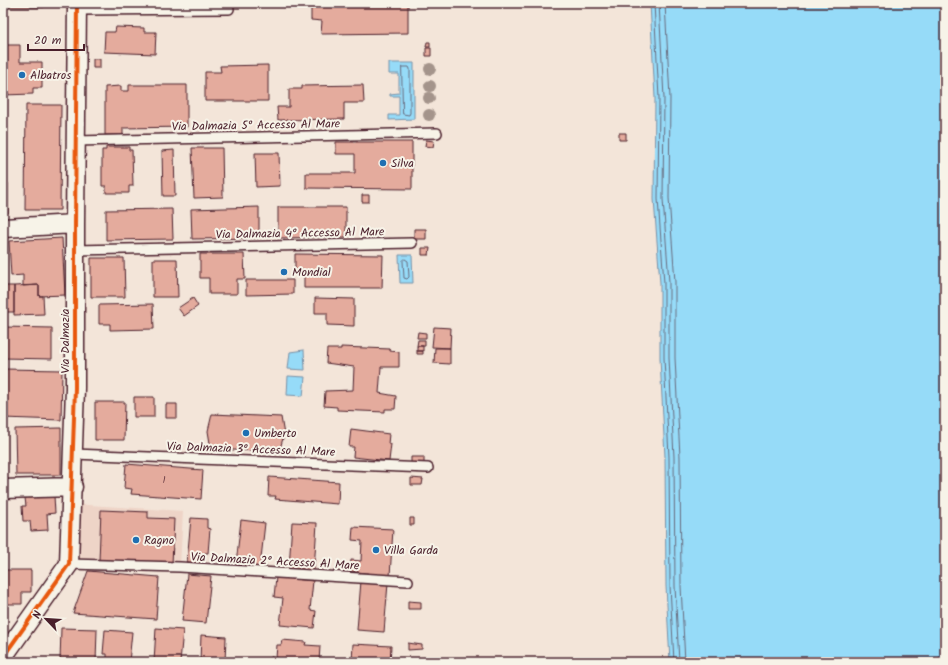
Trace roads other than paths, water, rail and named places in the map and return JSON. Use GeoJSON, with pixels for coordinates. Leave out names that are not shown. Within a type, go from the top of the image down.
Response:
{"type":"FeatureCollection","features":[{"type":"Feature","properties":{"kind":"street","name":"Via Dalmazia"},"geometry":{"type":"LineString","coordinates":[[69,564],[74,454],[74,224],[77,7]]}},
{"type":"Feature","properties":{"kind":"street"},"geometry":{"type":"LineString","coordinates":[[3,228],[74,224]]}},
{"type":"Feature","properties":{"kind":"street"},"geometry":{"type":"LineString","coordinates":[[3,489],[73,487]]}},
{"type":"Feature","properties":{"kind":"street"},"geometry":{"type":"LineString","coordinates":[[3,657],[69,564]]}},
{"type":"Feature","properties":{"kind":"lane","name":"Via Dalmazia"},"geometry":{"type":"LineString","coordinates":[[77,7],[229,9]]}},
{"type":"Feature","properties":{"kind":"lane","name":"Via Dalmazia 5° Accesso Al Mare"},"geometry":{"type":"LineString","coordinates":[[75,141],[437,133]]}},
{"type":"Feature","properties":{"kind":"lane","name":"Via Dalmazia 4° Accesso Al Mare"},"geometry":{"type":"LineString","coordinates":[[75,250],[189,246],[412,243]]}},
{"type":"Feature","properties":{"kind":"lane","name":"Via Dalmazia 3° Accesso Al Mare"},"geometry":{"type":"LineString","coordinates":[[74,454],[428,468]]}},
{"type":"Feature","properties":{"kind":"lane","name":"Via Dalmazia 2° Accesso Al Mare"},"geometry":{"type":"LineString","coordinates":[[69,564],[180,567],[408,581]]}},
{"type":"Feature","properties":{"kind":"water"},"geometry":{"type":"Polygon","coordinates":[[[650,3],[945,3],[945,662],[670,662],[666,586],[665,457],[660,358],[660,283],[654,199],[655,98],[650,3]]]}},
{"type":"Feature","properties":{"kind":"water"},"geometry":{"type":"Polygon","coordinates":[[[389,63],[414,63],[414,119],[389,120],[389,115],[399,115],[399,96],[390,96],[390,94],[399,93],[399,74],[389,74],[389,63]]]}},
{"type":"Feature","properties":{"kind":"water"},"geometry":{"type":"Polygon","coordinates":[[[399,255],[412,255],[413,283],[400,283],[399,255]]]}},
{"type":"Feature","properties":{"kind":"water"},"geometry":{"type":"Polygon","coordinates":[[[304,350],[305,370],[288,369],[290,352],[304,350]]]}},
{"type":"Feature","properties":{"kind":"water"},"geometry":{"type":"Polygon","coordinates":[[[288,376],[305,377],[303,396],[287,395],[288,376]]]}},
{"type":"Feature","properties":{"kind":"place","name":"Albatros"},"geometry":{"type":"Point","coordinates":[22,75]}},
{"type":"Feature","properties":{"kind":"place","name":"Silva"},"geometry":{"type":"Point","coordinates":[383,163]}},
{"type":"Feature","properties":{"kind":"place","name":"Mondial"},"geometry":{"type":"Point","coordinates":[284,272]}},
{"type":"Feature","properties":{"kind":"place","name":"Umberto"},"geometry":{"type":"Point","coordinates":[246,433]}},
{"type":"Feature","properties":{"kind":"place","name":"Ragno"},"geometry":{"type":"Point","coordinates":[136,540]}},
{"type":"Feature","properties":{"kind":"place","name":"Villa Garda"},"geometry":{"type":"Point","coordinates":[376,550]}}]}
